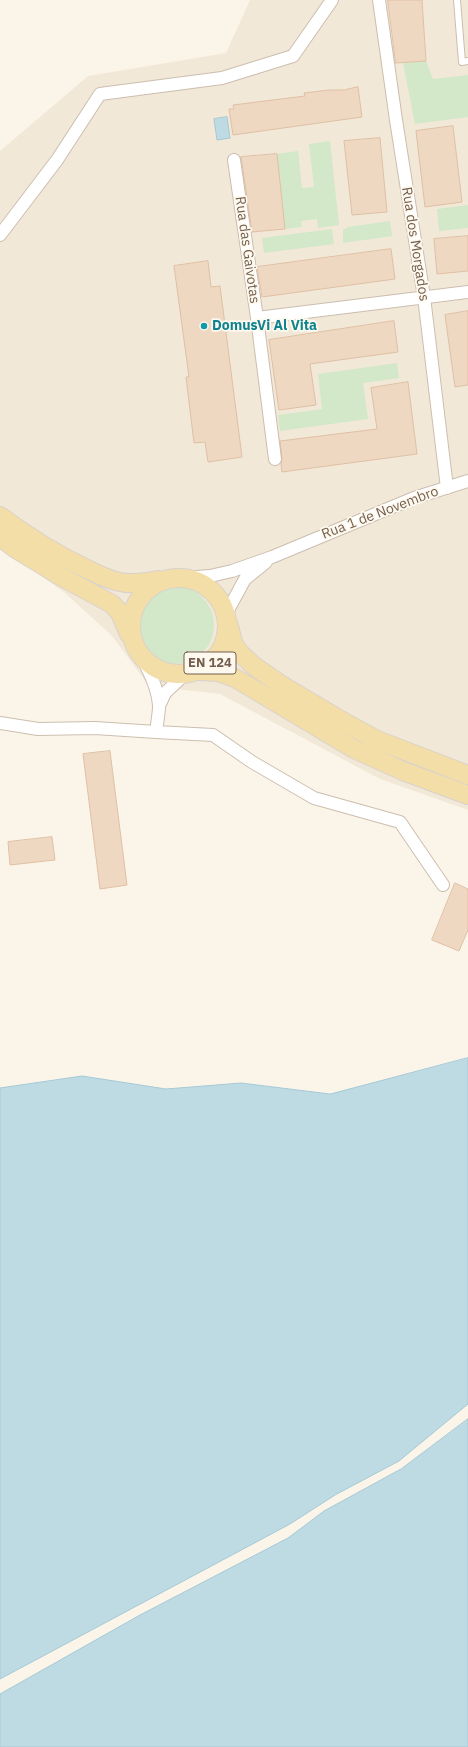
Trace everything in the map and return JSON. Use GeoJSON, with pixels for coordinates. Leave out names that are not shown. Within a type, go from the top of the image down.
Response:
{"type":"FeatureCollection","features":[{"type":"Feature","properties":{"kind":"main road","name":"EN 124"},"geometry":{"type":"LineString","coordinates":[[0,516],[15,528],[68,560],[104,578],[136,584],[179,578],[198,581],[210,589],[220,600],[234,645],[254,666],[280,684],[377,740],[468,775]]}},
{"type":"Feature","properties":{"kind":"main road","name":"EN 124"},"geometry":{"type":"LineString","coordinates":[[0,538],[62,577],[112,604],[120,614],[138,651],[155,668],[169,674],[218,672],[235,678],[354,749],[403,772],[468,795]]}},
{"type":"Feature","properties":{"kind":"main road"},"geometry":{"type":"LineString","coordinates":[[138,651],[131,629],[132,614],[138,601],[147,589],[160,581],[179,578]]}},
{"type":"Feature","properties":{"kind":"main road","name":"EN 124"},"geometry":{"type":"LineString","coordinates":[[192,672],[211,662],[221,650],[226,637],[226,618]]}},
{"type":"Feature","properties":{"kind":"street"},"geometry":{"type":"LineString","coordinates":[[0,235],[57,160],[100,94],[222,78],[293,56],[332,0]]}},
{"type":"Feature","properties":{"kind":"street","name":"Rua dos Morgados"},"geometry":{"type":"LineString","coordinates":[[379,0],[424,297],[447,488]]}},
{"type":"Feature","properties":{"kind":"street","name":"Rua das Gaivotas"},"geometry":{"type":"LineString","coordinates":[[234,160],[257,318],[275,458]]}},
{"type":"Feature","properties":{"kind":"street"},"geometry":{"type":"LineString","coordinates":[[257,318],[468,292]]}},
{"type":"Feature","properties":{"kind":"street","name":"Rua 1 de Novembro"},"geometry":{"type":"LineString","coordinates":[[272,556],[414,498],[468,482]]}},
{"type":"Feature","properties":{"kind":"street"},"geometry":{"type":"LineString","coordinates":[[179,578],[210,576],[232,571],[272,556]]}},
{"type":"Feature","properties":{"kind":"street"},"geometry":{"type":"LineString","coordinates":[[226,618],[245,579],[272,556]]}},
{"type":"Feature","properties":{"kind":"street"},"geometry":{"type":"LineString","coordinates":[[138,651],[152,678],[159,706]]}},
{"type":"Feature","properties":{"kind":"street"},"geometry":{"type":"LineString","coordinates":[[156,732],[159,706],[165,693],[192,672]]}},
{"type":"Feature","properties":{"kind":"street"},"geometry":{"type":"LineString","coordinates":[[0,723],[38,729],[96,728],[213,735],[252,762],[314,798],[400,822],[443,885]]}},
{"type":"Feature","properties":{"kind":"lane"},"geometry":{"type":"LineString","coordinates":[[458,0],[462,62],[468,61]]}},
{"type":"Feature","properties":{"kind":"shaded area"},"geometry":{"type":"Polygon","coordinates":[[[250,0],[468,0],[468,810],[380,779],[220,694],[149,686],[112,636],[65,593],[0,547],[0,151],[88,76],[226,53],[250,0]]]}},
{"type":"Feature","properties":{"kind":"green space"},"geometry":{"type":"Polygon","coordinates":[[[426,61],[433,79],[468,75],[468,117],[415,124],[403,63],[426,61]]]}},
{"type":"Feature","properties":{"kind":"green space"},"geometry":{"type":"Polygon","coordinates":[[[330,141],[339,225],[318,228],[317,219],[301,221],[302,227],[285,229],[277,154],[298,151],[302,188],[314,187],[309,144],[330,141]]]}},
{"type":"Feature","properties":{"kind":"green space"},"geometry":{"type":"Polygon","coordinates":[[[468,205],[468,228],[439,231],[437,209],[468,205]]]}},
{"type":"Feature","properties":{"kind":"green space"},"geometry":{"type":"Polygon","coordinates":[[[390,221],[392,236],[343,243],[343,230],[348,227],[390,221]]]}},
{"type":"Feature","properties":{"kind":"green space"},"geometry":{"type":"Polygon","coordinates":[[[332,229],[334,244],[264,253],[262,238],[332,229]]]}},
{"type":"Feature","properties":{"kind":"green space"},"geometry":{"type":"Polygon","coordinates":[[[397,363],[399,378],[363,383],[368,419],[280,431],[278,415],[322,409],[318,374],[397,363]]]}},
{"type":"Feature","properties":{"kind":"green space"},"geometry":{"type":"Polygon","coordinates":[[[167,586],[183,586],[197,592],[208,603],[214,617],[214,633],[208,647],[197,658],[183,664],[167,664],[153,658],[142,647],[136,633],[136,617],[142,603],[153,592],[167,586]]]}},
{"type":"Feature","properties":{"kind":"water"},"geometry":{"type":"Polygon","coordinates":[[[227,117],[230,138],[217,140],[214,119],[227,117]]]}},
{"type":"Feature","properties":{"kind":"water"},"geometry":{"type":"Polygon","coordinates":[[[468,1058],[468,1404],[399,1461],[335,1495],[290,1524],[0,1679],[0,1088],[82,1076],[166,1089],[241,1083],[330,1094],[468,1058]]]}},
{"type":"Feature","properties":{"kind":"water"},"geometry":{"type":"Polygon","coordinates":[[[468,1419],[468,1747],[0,1747],[0,1694],[140,1615],[288,1538],[324,1511],[401,1469],[468,1419]]]}},
{"type":"Feature","properties":{"kind":"building"},"geometry":{"type":"Polygon","coordinates":[[[388,0],[422,0],[426,61],[396,63],[388,0]]]}},
{"type":"Feature","properties":{"kind":"building"},"geometry":{"type":"Polygon","coordinates":[[[358,87],[362,117],[233,135],[229,109],[234,109],[233,105],[305,96],[304,93],[344,90],[358,87]]]}},
{"type":"Feature","properties":{"kind":"building"},"geometry":{"type":"Polygon","coordinates":[[[453,126],[462,202],[425,207],[416,131],[453,126]]]}},
{"type":"Feature","properties":{"kind":"building"},"geometry":{"type":"Polygon","coordinates":[[[380,138],[387,212],[352,215],[344,141],[380,138]]]}},
{"type":"Feature","properties":{"kind":"building"},"geometry":{"type":"Polygon","coordinates":[[[277,154],[285,229],[252,232],[241,157],[277,154]]]}},
{"type":"Feature","properties":{"kind":"building"},"geometry":{"type":"Polygon","coordinates":[[[468,236],[468,271],[437,274],[434,239],[468,236]]]}},
{"type":"Feature","properties":{"kind":"building"},"geometry":{"type":"Polygon","coordinates":[[[391,249],[395,279],[262,297],[257,267],[391,249]]]}},
{"type":"Feature","properties":{"kind":"building","name":"DomusVi Al Vita"},"geometry":{"type":"Polygon","coordinates":[[[208,261],[211,287],[220,286],[242,457],[208,462],[205,442],[194,443],[186,377],[189,377],[174,266],[208,261]]]}},
{"type":"Feature","properties":{"kind":"building"},"geometry":{"type":"Polygon","coordinates":[[[468,311],[468,385],[455,387],[445,315],[468,311]]]}},
{"type":"Feature","properties":{"kind":"building"},"geometry":{"type":"Polygon","coordinates":[[[394,321],[398,352],[310,364],[316,405],[279,410],[269,340],[394,321]]]}},
{"type":"Feature","properties":{"kind":"building"},"geometry":{"type":"Polygon","coordinates":[[[408,382],[417,454],[282,472],[280,441],[377,429],[371,388],[408,382]]]}},
{"type":"Feature","properties":{"kind":"building"},"geometry":{"type":"Polygon","coordinates":[[[110,751],[127,885],[100,889],[83,754],[110,751]]]}},
{"type":"Feature","properties":{"kind":"building"},"geometry":{"type":"Polygon","coordinates":[[[52,837],[55,860],[10,865],[8,842],[52,837]]]}},
{"type":"Feature","properties":{"kind":"building"},"geometry":{"type":"Polygon","coordinates":[[[455,883],[468,889],[468,930],[459,951],[432,940],[455,883]]]}},
{"type":"Feature","properties":{"kind":"place","name":"DomusVi Al Vita"},"geometry":{"type":"Point","coordinates":[204,326]}}]}
